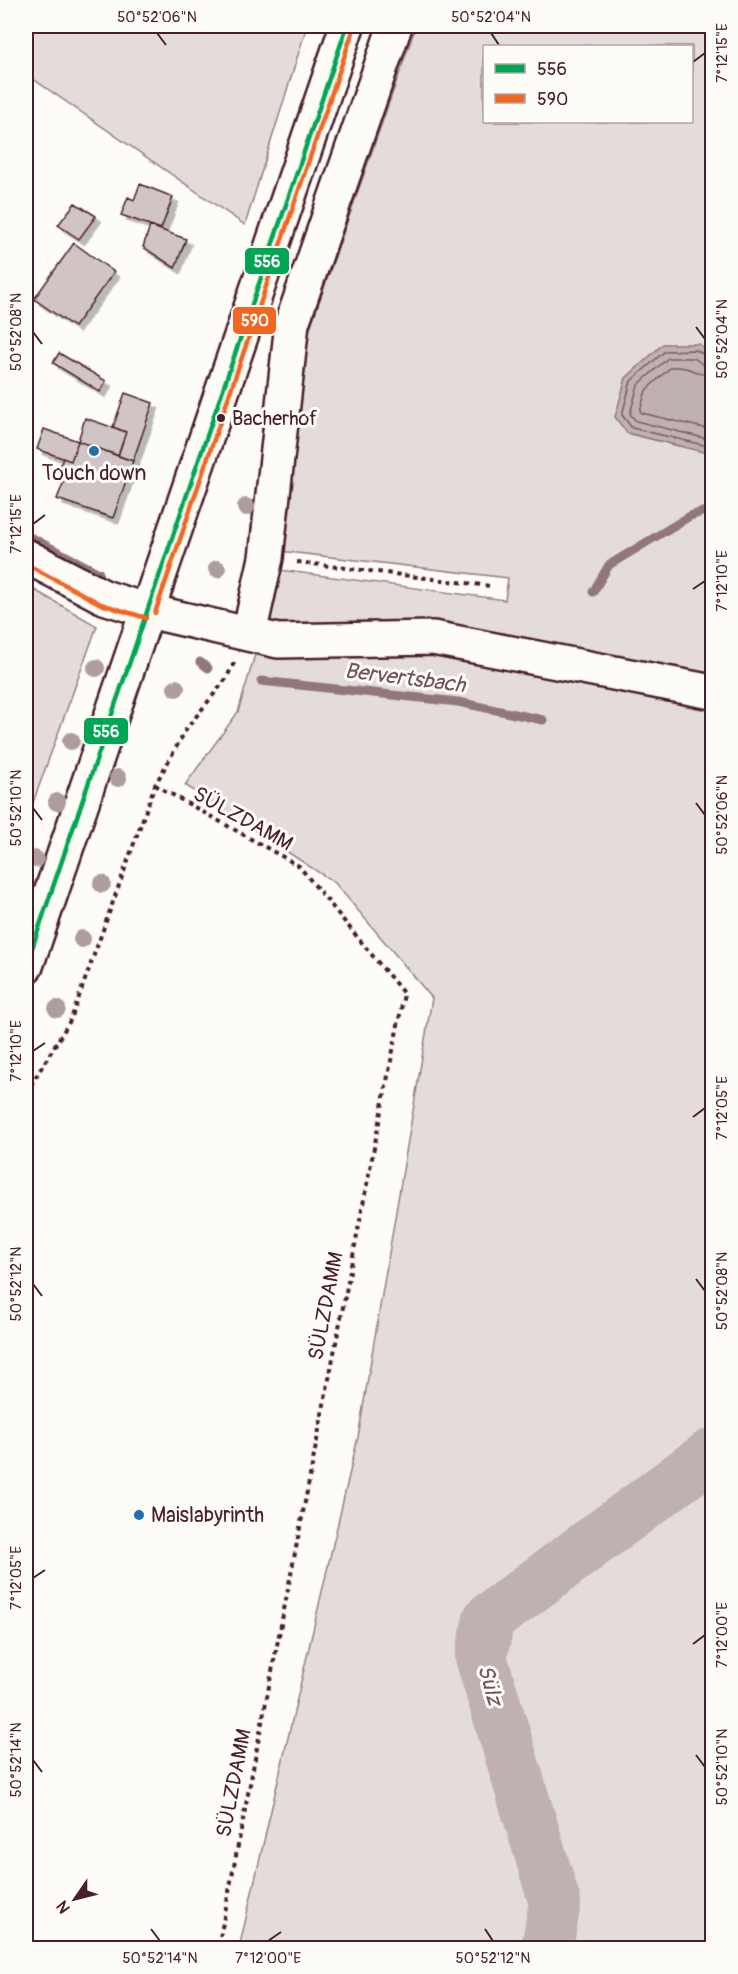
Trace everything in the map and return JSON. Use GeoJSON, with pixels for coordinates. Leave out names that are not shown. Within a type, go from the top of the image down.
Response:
{"type":"FeatureCollection","features":[{"type":"Feature","properties":{"kind":"main road"},"geometry":{"type":"LineString","coordinates":[[26,966],[347,26]]}},
{"type":"Feature","properties":{"kind":"main road"},"geometry":{"type":"LineString","coordinates":[[249,634],[266,558],[292,323],[395,26]]}},
{"type":"Feature","properties":{"kind":"main road"},"geometry":{"type":"LineString","coordinates":[[26,556],[104,597],[148,612],[278,641],[433,638],[712,692]]}},
{"type":"Feature","properties":{"kind":"path"},"geometry":{"type":"LineString","coordinates":[[266,558],[490,586]]}},
{"type":"Feature","properties":{"kind":"path"},"geometry":{"type":"LineString","coordinates":[[26,1093],[71,1019],[155,785],[187,728],[226,679],[249,634]]}},
{"type":"Feature","properties":{"kind":"path","name":"SÜLZDAMM"},"geometry":{"type":"LineString","coordinates":[[155,785],[298,866],[404,994],[218,1948]]}},
{"type":"Feature","properties":{"kind":"shaded area"},"geometry":{"type":"Polygon","coordinates":[[[26,26],[307,26],[245,225],[26,74],[26,63],[30,58],[26,51],[26,26]]]}},
{"type":"Feature","properties":{"kind":"shaded area"},"geometry":{"type":"Polygon","coordinates":[[[416,26],[712,26],[712,355],[699,344],[627,433],[712,454],[712,1948],[239,1948],[358,1437],[432,998],[335,883],[185,785],[238,712],[280,570],[505,600],[508,578],[280,551],[305,342],[416,26]]]}},
{"type":"Feature","properties":{"kind":"shaded area"},"geometry":{"type":"Polygon","coordinates":[[[26,585],[97,626],[26,822],[26,585]]]}},
{"type":"Feature","properties":{"kind":"water"},"geometry":{"type":"Polygon","coordinates":[[[663,344],[699,344],[712,355],[712,454],[627,433],[615,417],[626,378],[663,344]]]}},
{"type":"Feature","properties":{"kind":"building"},"geometry":{"type":"Polygon","coordinates":[[[140,184],[173,197],[161,229],[121,215],[128,197],[134,200],[140,184]]]}},
{"type":"Feature","properties":{"kind":"building"},"geometry":{"type":"Polygon","coordinates":[[[75,203],[96,216],[79,239],[58,225],[75,203]]]}},
{"type":"Feature","properties":{"kind":"building"},"geometry":{"type":"Polygon","coordinates":[[[150,226],[186,239],[175,268],[143,247],[150,226]]]}},
{"type":"Feature","properties":{"kind":"building"},"geometry":{"type":"Polygon","coordinates":[[[74,243],[114,272],[74,327],[34,299],[74,243]]]}},
{"type":"Feature","properties":{"kind":"building"},"geometry":{"type":"Polygon","coordinates":[[[59,353],[106,381],[100,392],[53,363],[59,353]]]}},
{"type":"Feature","properties":{"kind":"building"},"geometry":{"type":"Polygon","coordinates":[[[125,393],[153,403],[133,461],[118,456],[126,432],[113,427],[125,393]]]}},
{"type":"Feature","properties":{"kind":"building"},"geometry":{"type":"Polygon","coordinates":[[[85,418],[126,432],[118,456],[78,441],[85,418]]]}},
{"type":"Feature","properties":{"kind":"building"},"geometry":{"type":"Polygon","coordinates":[[[44,429],[78,441],[71,461],[37,449],[44,429]]]}},
{"type":"Feature","properties":{"kind":"building","name":"Touch down"},"geometry":{"type":"Polygon","coordinates":[[[78,441],[133,461],[113,518],[57,499],[67,473],[59,470],[63,458],[71,461],[78,441]]]}},
{"type":"Feature","properties":{"kind":"waterway","name":"Bervertsbach"},"geometry":{"type":"LineString","coordinates":[[593,592],[609,565],[690,516],[712,509]]}},
{"type":"Feature","properties":{"kind":"waterway","name":"Bervertsbach"},"geometry":{"type":"LineString","coordinates":[[26,535],[99,573]]}},
{"type":"Feature","properties":{"kind":"waterway","name":"Bervertsbach"},"geometry":{"type":"LineString","coordinates":[[200,662],[208,668]]}},
{"type":"Feature","properties":{"kind":"waterway","name":"Bervertsbach"},"geometry":{"type":"LineString","coordinates":[[261,681],[458,702],[543,720]]}},
{"type":"Feature","properties":{"kind":"waterway","name":"Sülz"},"geometry":{"type":"LineString","coordinates":[[547,1948],[555,1903],[481,1657],[489,1619],[712,1454]]}},
{"type":"Feature","properties":{"kind":"transit line","name":"556"},"geometry":{"type":"LineString","coordinates":[[26,966],[347,26]]}},
{"type":"Feature","properties":{"kind":"transit line","name":"590"},"geometry":{"type":"LineString","coordinates":[[155,613],[354,28]]}},
{"type":"Feature","properties":{"kind":"transit line","name":"590"},"geometry":{"type":"LineString","coordinates":[[26,564],[101,604],[146,618]]}},
{"type":"Feature","properties":{"kind":"place","name":"Bacherhof"},"geometry":{"type":"Point","coordinates":[221,418]}},
{"type":"Feature","properties":{"kind":"place","name":"Touch down"},"geometry":{"type":"Point","coordinates":[94,451]}},
{"type":"Feature","properties":{"kind":"place","name":"Maislabyrinth"},"geometry":{"type":"Point","coordinates":[139,1515]}}]}
